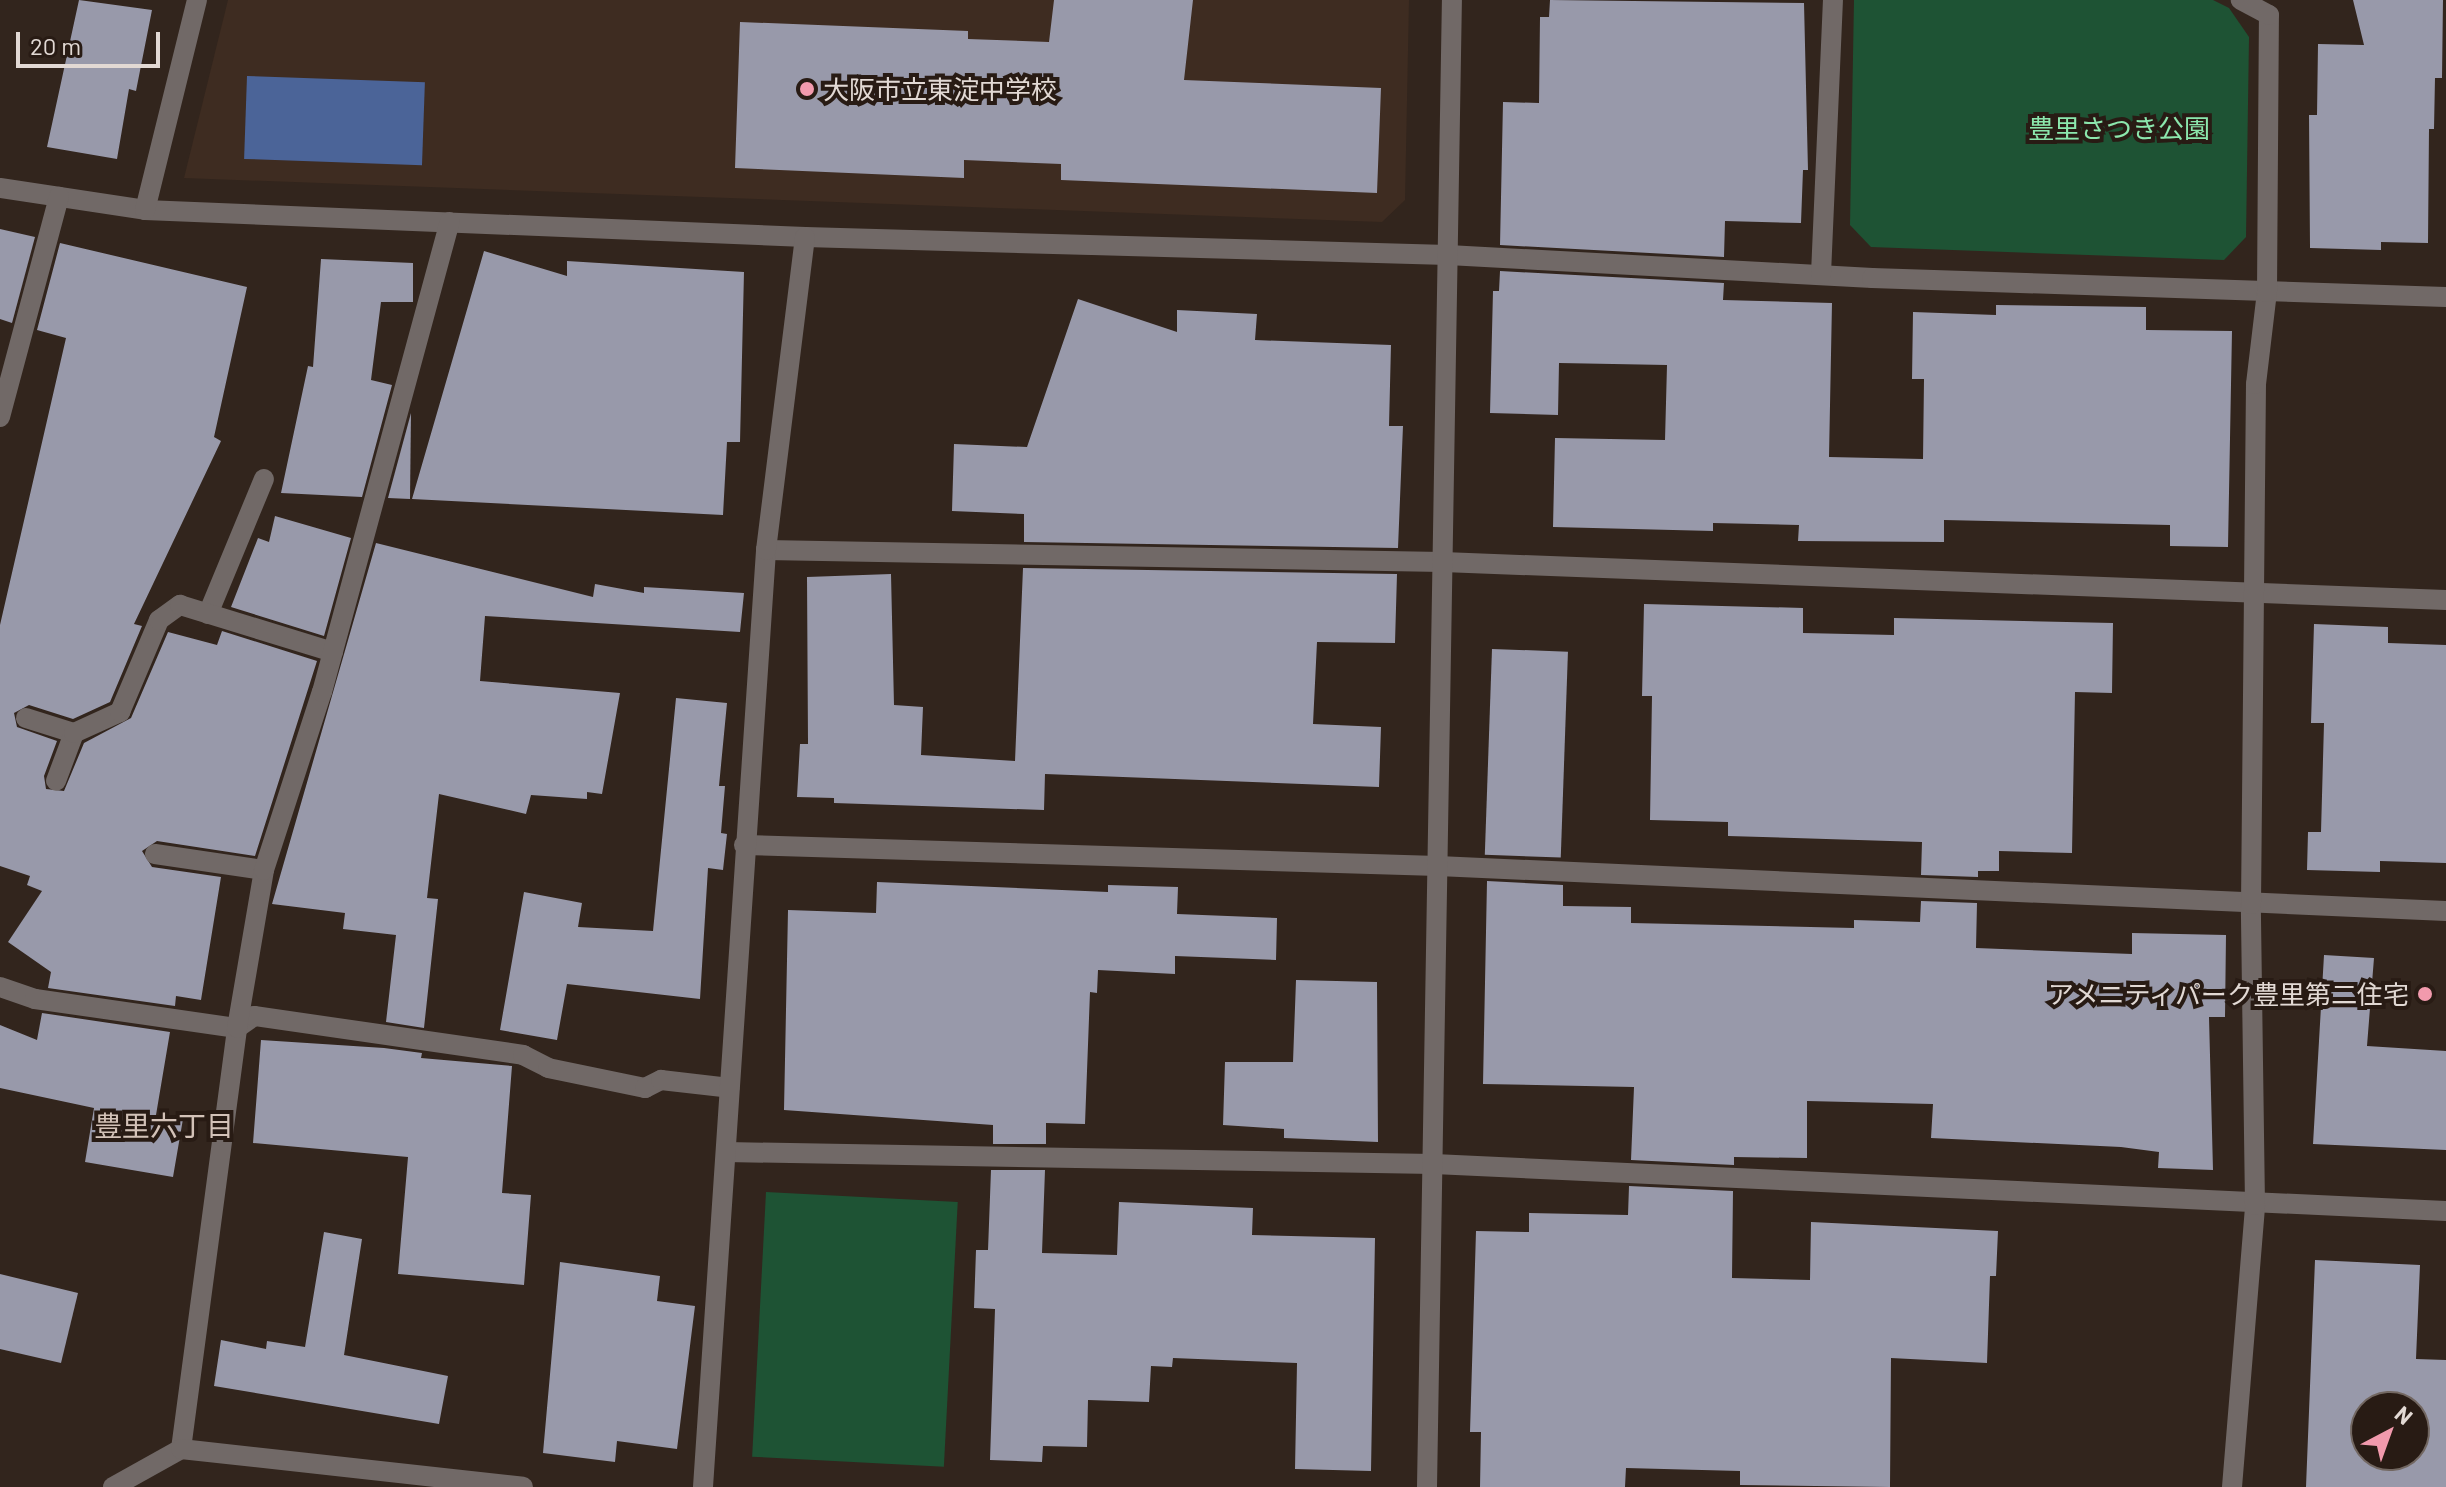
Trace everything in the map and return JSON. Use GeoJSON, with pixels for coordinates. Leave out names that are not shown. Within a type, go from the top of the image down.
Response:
{"type":"FeatureCollection","features":[{"type":"Feature","properties":{"kind":"street"},"geometry":{"type":"LineString","coordinates":[[145,210],[197,0]]}},
{"type":"Feature","properties":{"kind":"street"},"geometry":{"type":"LineString","coordinates":[[1427,1487],[1452,0]]}},
{"type":"Feature","properties":{"kind":"street"},"geometry":{"type":"LineString","coordinates":[[1821,274],[1833,0]]}},
{"type":"Feature","properties":{"kind":"street"},"geometry":{"type":"LineString","coordinates":[[2232,1487],[2255,1205],[2251,904],[2256,384],[2267,292],[2269,15],[2241,0]]}},
{"type":"Feature","properties":{"kind":"street"},"geometry":{"type":"LineString","coordinates":[[0,188],[145,210],[805,237],[1448,255],[1821,274],[2446,297]]}},
{"type":"Feature","properties":{"kind":"street"},"geometry":{"type":"LineString","coordinates":[[0,417],[59,197]]}},
{"type":"Feature","properties":{"kind":"street"},"geometry":{"type":"LineString","coordinates":[[181,1449],[237,1028],[264,870],[333,652],[450,222]]}},
{"type":"Feature","properties":{"kind":"street"},"geometry":{"type":"LineString","coordinates":[[703,1487],[766,550],[805,237]]}},
{"type":"Feature","properties":{"kind":"street"},"geometry":{"type":"LineString","coordinates":[[208,614],[264,479]]}},
{"type":"Feature","properties":{"kind":"street"},"geometry":{"type":"LineString","coordinates":[[766,550],[1443,562],[2254,596],[2446,600]]}},
{"type":"Feature","properties":{"kind":"street"},"geometry":{"type":"LineString","coordinates":[[26,718],[74,733],[120,712],[159,620],[180,605],[333,652]]}},
{"type":"Feature","properties":{"kind":"street"},"geometry":{"type":"LineString","coordinates":[[56,781],[74,733]]}},
{"type":"Feature","properties":{"kind":"street"},"geometry":{"type":"LineString","coordinates":[[744,845],[1438,866],[2446,911]]}},
{"type":"Feature","properties":{"kind":"street"},"geometry":{"type":"LineString","coordinates":[[155,854],[264,870]]}},
{"type":"Feature","properties":{"kind":"street"},"geometry":{"type":"LineString","coordinates":[[0,987],[35,999],[237,1028],[254,1016],[523,1055],[548,1068],[645,1088],[661,1080],[730,1088]]}},
{"type":"Feature","properties":{"kind":"street"},"geometry":{"type":"LineString","coordinates":[[726,1152],[1434,1164],[2255,1205],[2446,1211]]}},
{"type":"Feature","properties":{"kind":"street"},"geometry":{"type":"LineString","coordinates":[[113,1487],[181,1449],[523,1487]]}},
{"type":"Feature","properties":{"kind":"shaded area","name":"大阪市立東淀中学校"},"geometry":{"type":"Polygon","coordinates":[[[228,0],[1409,0],[1405,200],[1382,222],[184,178],[228,0]]]}},
{"type":"Feature","properties":{"kind":"green space","name":"豊里さつき公園"},"geometry":{"type":"Polygon","coordinates":[[[1854,0],[2213,0],[2229,8],[2249,37],[2246,237],[2224,260],[1871,247],[1850,225],[1854,0]]]}},
{"type":"Feature","properties":{"kind":"green space"},"geometry":{"type":"Polygon","coordinates":[[[766,1192],[958,1202],[944,1467],[752,1457],[766,1192]]]}},
{"type":"Feature","properties":{"kind":"water"},"geometry":{"type":"Polygon","coordinates":[[[247,76],[425,82],[422,165],[244,159],[247,76]]]}},
{"type":"Feature","properties":{"kind":"building"},"geometry":{"type":"Polygon","coordinates":[[[79,0],[152,10],[136,91],[129,89],[117,159],[47,147],[79,0]]]}},
{"type":"Feature","properties":{"kind":"building"},"geometry":{"type":"Polygon","coordinates":[[[1054,0],[1193,0],[1184,80],[1381,88],[1377,193],[1061,180],[1061,164],[964,160],[964,178],[735,168],[740,22],[968,31],[968,39],[1049,42],[1054,0]]]}},
{"type":"Feature","properties":{"kind":"building"},"geometry":{"type":"Polygon","coordinates":[[[1550,0],[1804,3],[1808,170],[1803,170],[1801,223],[1725,221],[1724,257],[1500,245],[1503,102],[1539,103],[1540,17],[1549,17],[1550,0]]]}},
{"type":"Feature","properties":{"kind":"building"},"geometry":{"type":"Polygon","coordinates":[[[2353,0],[2443,0],[2442,78],[2435,78],[2434,129],[2429,129],[2428,243],[2381,242],[2381,250],[2310,248],[2309,115],[2317,115],[2318,44],[2364,45],[2353,0]]]}},
{"type":"Feature","properties":{"kind":"building"},"geometry":{"type":"Polygon","coordinates":[[[0,229],[35,237],[12,323],[0,319],[0,229]]]}},
{"type":"Feature","properties":{"kind":"building"},"geometry":{"type":"Polygon","coordinates":[[[60,243],[247,287],[214,437],[221,441],[134,624],[142,626],[110,702],[73,719],[29,705],[14,713],[17,727],[57,741],[44,776],[46,789],[64,791],[84,743],[131,718],[168,632],[217,645],[222,631],[317,661],[255,856],[157,841],[142,851],[152,867],[221,877],[201,1000],[176,996],[175,1006],[48,988],[51,972],[8,942],[42,891],[27,885],[30,876],[0,866],[0,625],[66,338],[37,330],[60,243]]]}},
{"type":"Feature","properties":{"kind":"building"},"geometry":{"type":"Polygon","coordinates":[[[484,251],[567,276],[567,261],[744,272],[740,442],[727,442],[723,515],[412,499],[484,251]]]}},
{"type":"Feature","properties":{"kind":"building"},"geometry":{"type":"Polygon","coordinates":[[[321,259],[413,263],[413,302],[381,302],[371,380],[392,385],[362,497],[281,493],[308,366],[313,367],[321,259]]]}},
{"type":"Feature","properties":{"kind":"building"},"geometry":{"type":"Polygon","coordinates":[[[1500,271],[1724,283],[1723,300],[1832,303],[1829,457],[1923,459],[1924,379],[1912,379],[1913,312],[1996,315],[1996,305],[2146,307],[2146,330],[2232,331],[2228,547],[2170,546],[2170,525],[1944,520],[1944,542],[1798,541],[1799,525],[1713,523],[1713,531],[1553,527],[1555,438],[1665,440],[1667,365],[1559,363],[1558,415],[1490,413],[1493,291],[1499,291],[1500,271]]]}},
{"type":"Feature","properties":{"kind":"building"},"geometry":{"type":"Polygon","coordinates":[[[1078,299],[1177,332],[1177,310],[1257,314],[1255,340],[1391,345],[1389,426],[1403,426],[1398,548],[1024,542],[1024,514],[952,511],[954,444],[1027,447],[1078,299]]]}},
{"type":"Feature","properties":{"kind":"building"},"geometry":{"type":"Polygon","coordinates":[[[411,413],[410,499],[388,498],[411,413]]]}},
{"type":"Feature","properties":{"kind":"building"},"geometry":{"type":"Polygon","coordinates":[[[275,516],[351,538],[324,636],[231,607],[258,538],[269,542],[275,516]]]}},
{"type":"Feature","properties":{"kind":"building"},"geometry":{"type":"Polygon","coordinates":[[[376,543],[593,597],[595,584],[644,593],[644,587],[744,593],[740,632],[485,616],[480,681],[620,693],[602,794],[587,792],[587,799],[531,795],[526,814],[439,794],[427,898],[438,899],[424,1028],[386,1022],[396,935],[343,929],[345,913],[272,904],[376,543]]]}},
{"type":"Feature","properties":{"kind":"building"},"geometry":{"type":"Polygon","coordinates":[[[1023,568],[1397,574],[1395,643],[1317,642],[1313,724],[1381,727],[1379,787],[1045,774],[1044,810],[834,803],[834,798],[797,797],[800,744],[808,744],[807,577],[891,574],[894,705],[923,707],[921,755],[1015,761],[1023,568]]]}},
{"type":"Feature","properties":{"kind":"building"},"geometry":{"type":"Polygon","coordinates":[[[1644,604],[1803,608],[1803,633],[1894,635],[1894,618],[2113,623],[2112,693],[2075,692],[2072,853],[1999,851],[1999,871],[1978,871],[1978,877],[1921,875],[1922,842],[1728,836],[1728,822],[1650,820],[1652,696],[1642,696],[1644,604]]]}},
{"type":"Feature","properties":{"kind":"building"},"geometry":{"type":"Polygon","coordinates":[[[2314,624],[2388,627],[2388,643],[2446,645],[2446,863],[2380,861],[2380,872],[2307,870],[2308,832],[2321,832],[2324,723],[2311,723],[2314,624]]]}},
{"type":"Feature","properties":{"kind":"building"},"geometry":{"type":"Polygon","coordinates":[[[1492,649],[1568,652],[1561,858],[1485,855],[1492,649]]]}},
{"type":"Feature","properties":{"kind":"building"},"geometry":{"type":"Polygon","coordinates":[[[676,698],[727,703],[719,786],[725,786],[721,833],[727,834],[723,870],[708,868],[700,999],[567,984],[557,1040],[500,1030],[524,892],[582,903],[578,927],[653,931],[676,698]]]}},
{"type":"Feature","properties":{"kind":"building"},"geometry":{"type":"Polygon","coordinates":[[[1487,881],[1563,885],[1563,906],[1631,907],[1631,923],[1854,928],[1854,920],[1920,922],[1921,901],[1977,903],[1976,948],[2132,954],[2132,933],[2226,935],[2225,1017],[2209,1017],[2213,1170],[2158,1168],[2159,1152],[2121,1147],[1931,1138],[1933,1104],[1807,1101],[1807,1158],[1734,1157],[1734,1165],[1631,1160],[1634,1087],[1483,1084],[1487,881]]]}},
{"type":"Feature","properties":{"kind":"building"},"geometry":{"type":"Polygon","coordinates":[[[877,882],[1108,892],[1108,885],[1178,887],[1177,914],[1277,918],[1276,960],[1175,956],[1175,974],[1098,970],[1097,993],[1090,992],[1085,1124],[1046,1123],[1046,1144],[993,1144],[993,1125],[784,1110],[788,910],[876,913],[877,882]]]}},
{"type":"Feature","properties":{"kind":"building"},"geometry":{"type":"Polygon","coordinates":[[[2324,955],[2374,958],[2367,1046],[2446,1051],[2446,1150],[2313,1144],[2324,955]]]}},
{"type":"Feature","properties":{"kind":"building"},"geometry":{"type":"Polygon","coordinates":[[[1296,980],[1377,982],[1378,1142],[1284,1138],[1284,1129],[1223,1125],[1225,1062],[1293,1062],[1296,980]]]}},
{"type":"Feature","properties":{"kind":"building"},"geometry":{"type":"Polygon","coordinates":[[[42,1013],[170,1032],[156,1115],[183,1119],[173,1177],[85,1162],[94,1108],[0,1088],[0,1025],[37,1040],[42,1013]]]}},
{"type":"Feature","properties":{"kind":"building"},"geometry":{"type":"Polygon","coordinates":[[[261,1040],[384,1048],[422,1053],[421,1058],[512,1066],[502,1193],[531,1195],[524,1285],[398,1274],[408,1157],[253,1143],[261,1040]]]}},
{"type":"Feature","properties":{"kind":"building"},"geometry":{"type":"Polygon","coordinates":[[[991,1170],[1045,1170],[1042,1253],[1117,1255],[1119,1202],[1253,1208],[1252,1235],[1375,1238],[1371,1471],[1295,1469],[1297,1363],[1173,1358],[1172,1367],[1151,1366],[1149,1402],[1088,1400],[1087,1447],[1043,1446],[1042,1462],[990,1460],[995,1309],[974,1308],[976,1250],[988,1250],[991,1170]]]}},
{"type":"Feature","properties":{"kind":"building"},"geometry":{"type":"Polygon","coordinates":[[[1629,1186],[1733,1191],[1732,1278],[1810,1280],[1811,1222],[1998,1231],[1996,1276],[1990,1276],[1987,1363],[1891,1358],[1890,1487],[1740,1485],[1740,1471],[1626,1468],[1625,1487],[1480,1487],[1481,1432],[1470,1432],[1476,1231],[1529,1232],[1529,1213],[1628,1215],[1629,1186]]]}},
{"type":"Feature","properties":{"kind":"building"},"geometry":{"type":"Polygon","coordinates":[[[324,1232],[362,1239],[344,1355],[448,1376],[439,1424],[214,1386],[221,1340],[266,1349],[267,1341],[305,1347],[324,1232]]]}},
{"type":"Feature","properties":{"kind":"building"},"geometry":{"type":"Polygon","coordinates":[[[2315,1260],[2420,1265],[2416,1359],[2446,1360],[2446,1487],[2306,1487],[2315,1260]]]}},
{"type":"Feature","properties":{"kind":"building"},"geometry":{"type":"Polygon","coordinates":[[[560,1262],[660,1276],[657,1301],[695,1306],[677,1449],[617,1441],[615,1462],[543,1453],[560,1262]]]}},
{"type":"Feature","properties":{"kind":"building"},"geometry":{"type":"Polygon","coordinates":[[[0,1274],[78,1293],[61,1363],[0,1349],[0,1274]]]}},
{"type":"Feature","properties":{"kind":"place","name":"大阪市立東淀中学校"},"geometry":{"type":"Point","coordinates":[807,89]}},
{"type":"Feature","properties":{"kind":"place","name":"アメニティパーク豊里第二住宅"},"geometry":{"type":"Point","coordinates":[2425,994]}},
{"type":"Feature","properties":{"kind":"district","name":"豊里六丁目"},"geometry":{"type":"Point","coordinates":[164,1125]}}]}
